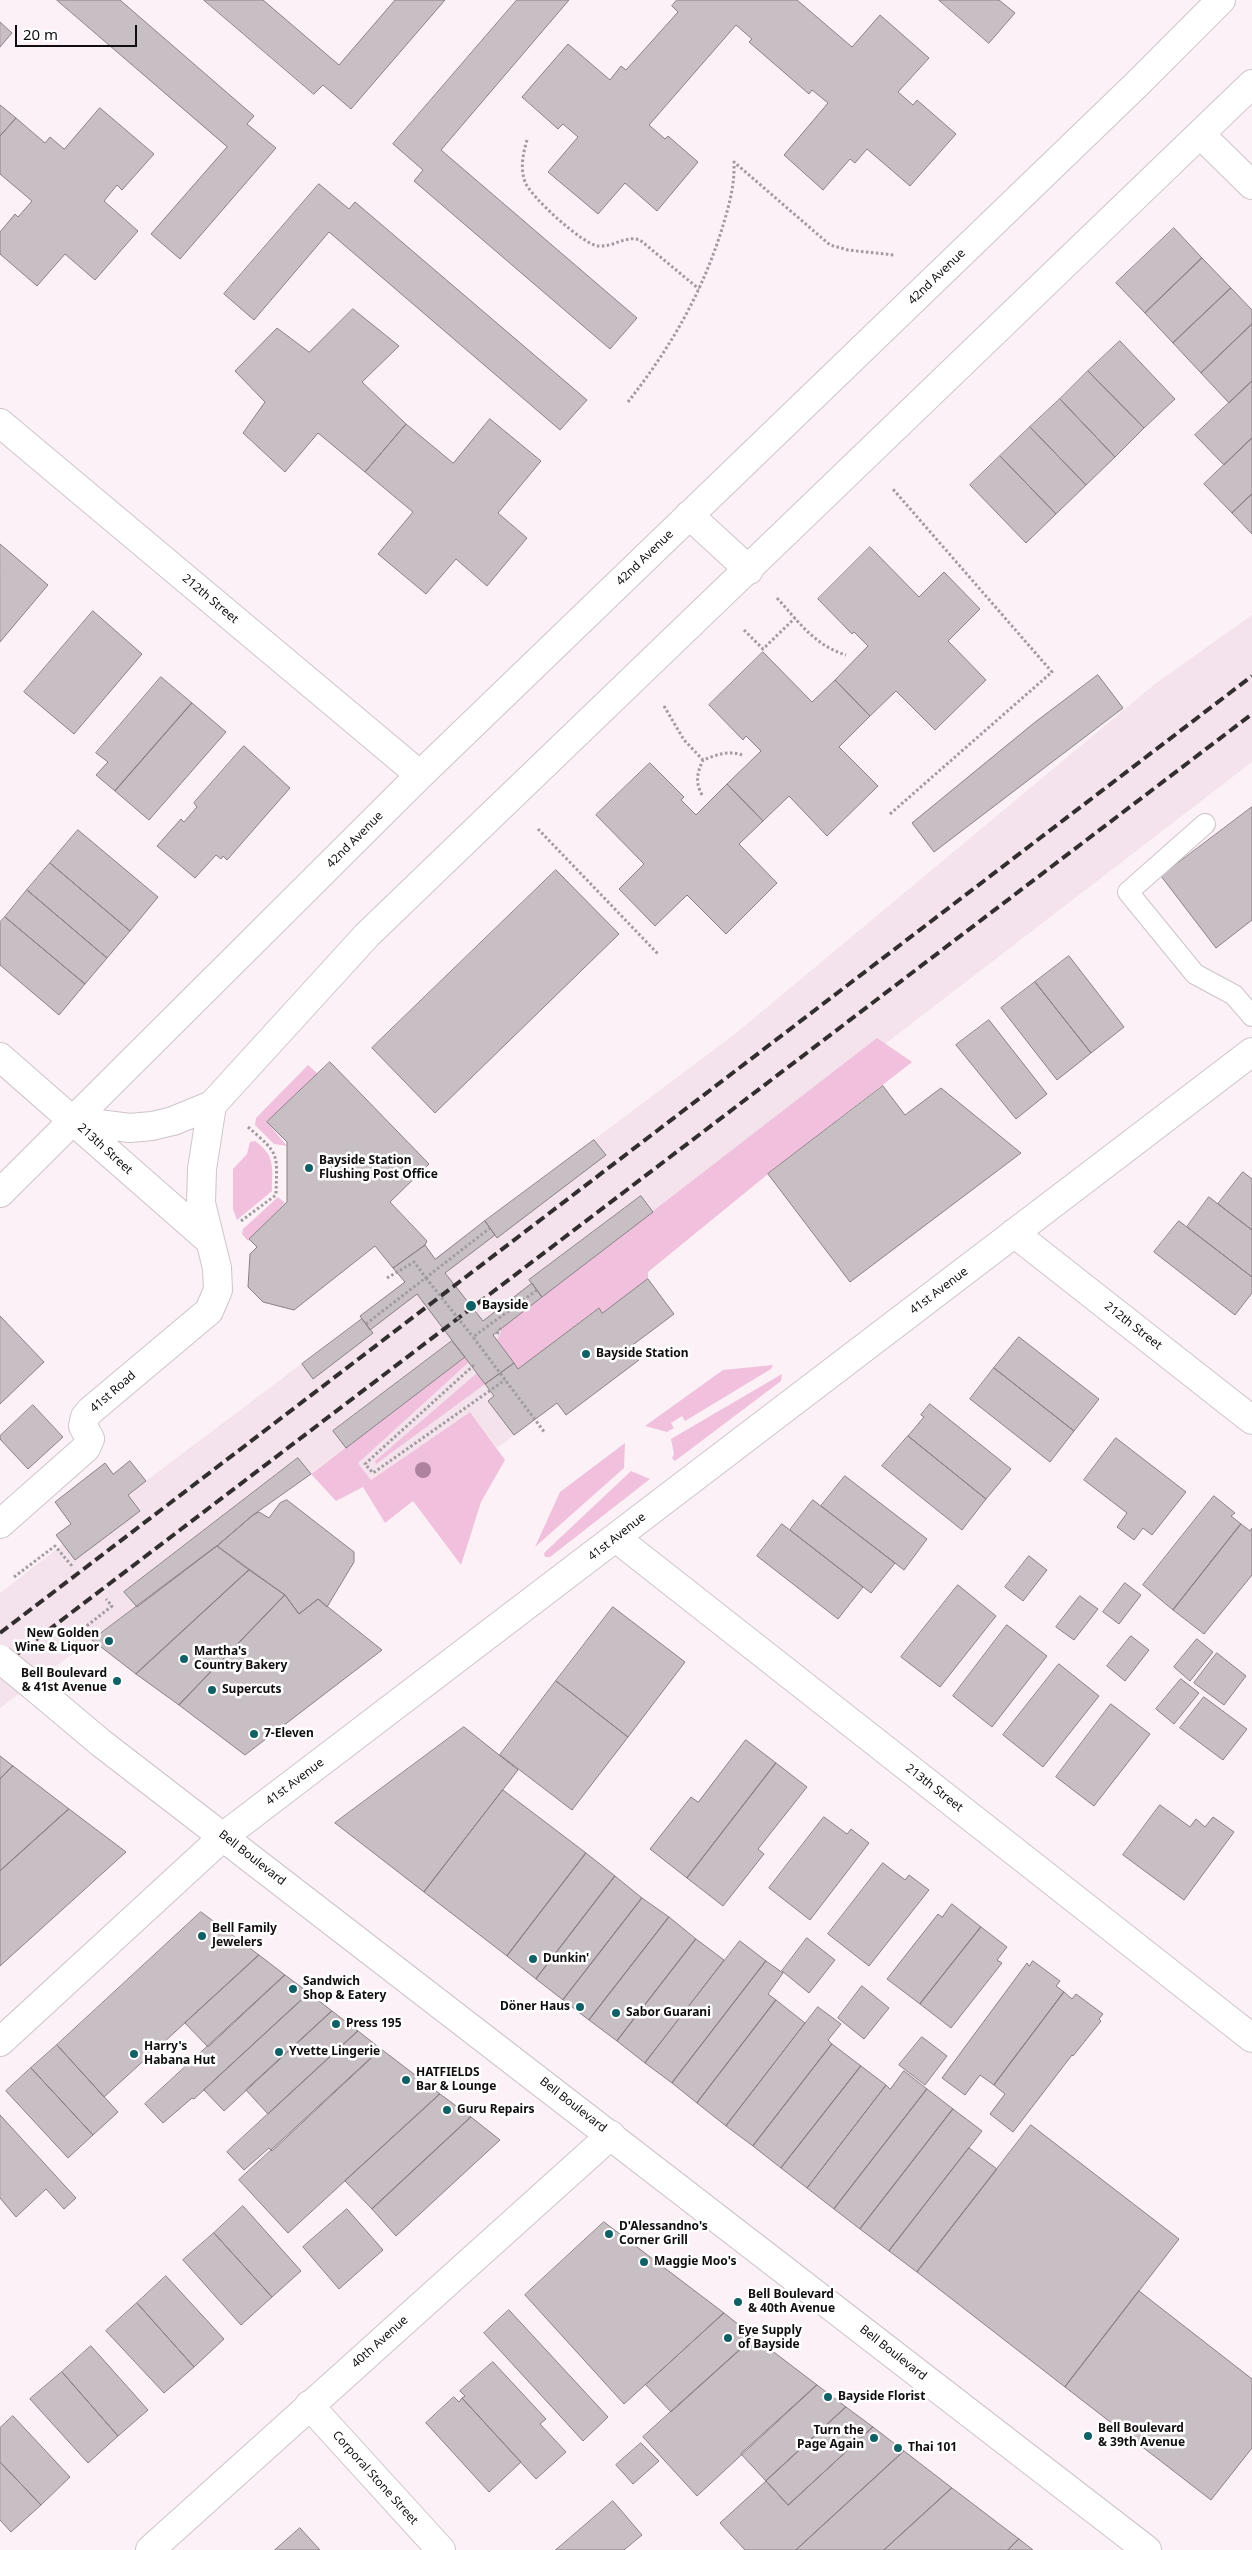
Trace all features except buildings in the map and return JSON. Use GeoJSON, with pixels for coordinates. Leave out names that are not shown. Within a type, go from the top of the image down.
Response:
{"type":"FeatureCollection","features":[{"type":"Feature","properties":{"kind":"street","name":"42nd Avenue"},"geometry":{"type":"LineString","coordinates":[[0,1193],[420,775],[1135,86],[1221,0]]}},
{"type":"Feature","properties":{"kind":"street"},"geometry":{"type":"LineString","coordinates":[[74,1121],[130,1128],[152,1126],[212,1105],[367,935],[749,570],[1252,84]]}},
{"type":"Feature","properties":{"kind":"street"},"geometry":{"type":"LineString","coordinates":[[1201,135],[1252,185]]}},
{"type":"Feature","properties":{"kind":"street","name":"212th Street"},"geometry":{"type":"LineString","coordinates":[[0,422],[420,775]]}},
{"type":"Feature","properties":{"kind":"street"},"geometry":{"type":"LineString","coordinates":[[689,515],[749,570]]}},
{"type":"Feature","properties":{"kind":"street","name":"41st Avenue"},"geometry":{"type":"LineString","coordinates":[[0,2042],[224,1836],[1252,1052]]}},
{"type":"Feature","properties":{"kind":"street","name":"213th Street"},"geometry":{"type":"LineString","coordinates":[[0,1057],[210,1241]]}},
{"type":"Feature","properties":{"kind":"street"},"geometry":{"type":"LineString","coordinates":[[210,1241],[201,1203],[202,1169],[212,1105]]}},
{"type":"Feature","properties":{"kind":"street","name":"212th Street"},"geometry":{"type":"LineString","coordinates":[[1014,1233],[1252,1420]]}},
{"type":"Feature","properties":{"kind":"street","name":"41st Road"},"geometry":{"type":"LineString","coordinates":[[0,1524],[86,1448],[90,1439],[83,1426],[85,1417],[90,1410],[209,1311],[218,1290],[217,1268],[210,1241]]}},
{"type":"Feature","properties":{"kind":"street","name":"213th Street"},"geometry":{"type":"LineString","coordinates":[[616,1538],[1252,2038]]}},
{"type":"Feature","properties":{"kind":"street","name":"Bell Boulevard"},"geometry":{"type":"LineString","coordinates":[[0,1659],[101,1743],[224,1836],[1147,2550]]}},
{"type":"Feature","properties":{"kind":"street","name":"40th Avenue"},"geometry":{"type":"LineString","coordinates":[[150,2550],[611,2135]]}},
{"type":"Feature","properties":{"kind":"street","name":"Corporal Stone Street"},"geometry":{"type":"LineString","coordinates":[[309,2405],[441,2550]]}},
{"type":"Feature","properties":{"kind":"lane"},"geometry":{"type":"LineString","coordinates":[[1205,824],[1128,892],[1195,974],[1234,995],[1252,1016]]}},
{"type":"Feature","properties":{"kind":"path"},"geometry":{"type":"LineString","coordinates":[[527,140],[522,158],[522,174],[525,184],[532,195],[586,242],[598,246],[634,238],[640,240],[699,289]]}},
{"type":"Feature","properties":{"kind":"path"},"geometry":{"type":"LineString","coordinates":[[628,402],[675,338],[699,289],[727,214],[734,182],[734,162],[830,245],[848,250],[894,255]]}},
{"type":"Feature","properties":{"kind":"path"},"geometry":{"type":"LineString","coordinates":[[890,814],[1052,672],[892,488]]}},
{"type":"Feature","properties":{"kind":"path"},"geometry":{"type":"LineString","coordinates":[[777,598],[809,634],[828,649],[846,655]]}},
{"type":"Feature","properties":{"kind":"path"},"geometry":{"type":"LineString","coordinates":[[744,630],[763,649],[795,618]]}},
{"type":"Feature","properties":{"kind":"path"},"geometry":{"type":"LineString","coordinates":[[664,706],[684,740],[703,760]]}},
{"type":"Feature","properties":{"kind":"path"},"geometry":{"type":"LineString","coordinates":[[702,795],[697,785],[698,771],[703,760],[718,754],[736,752],[742,755]]}},
{"type":"Feature","properties":{"kind":"path"},"geometry":{"type":"LineString","coordinates":[[538,829],[658,954]]}},
{"type":"Feature","properties":{"kind":"path"},"geometry":{"type":"LineString","coordinates":[[240,1222],[276,1195],[276,1160],[272,1149],[248,1128]]}},
{"type":"Feature","properties":{"kind":"path"},"geometry":{"type":"LineString","coordinates":[[366,1324],[490,1228]]}},
{"type":"Feature","properties":{"kind":"path"},"geometry":{"type":"LineString","coordinates":[[387,1278],[414,1262],[546,1433]]}},
{"type":"Feature","properties":{"kind":"path"},"geometry":{"type":"LineString","coordinates":[[473,1337],[537,1290]]}},
{"type":"Feature","properties":{"kind":"path"},"geometry":{"type":"LineString","coordinates":[[497,1334],[501,1328]]}},
{"type":"Feature","properties":{"kind":"path"},"geometry":{"type":"LineString","coordinates":[[474,1364],[365,1464],[373,1474],[505,1380]]}},
{"type":"Feature","properties":{"kind":"path"},"geometry":{"type":"LineString","coordinates":[[14,1577],[55,1546],[72,1566]]}},
{"type":"Feature","properties":{"kind":"path"},"geometry":{"type":"LineString","coordinates":[[79,1632],[112,1606],[106,1598]]}},
{"type":"Feature","properties":{"kind":"shaded area"},"geometry":{"type":"Polygon","coordinates":[[[1252,615],[1252,762],[885,1044],[912,1062],[768,1174],[647,1272],[648,1279],[674,1314],[630,1347],[639,1360],[566,1415],[557,1403],[497,1448],[470,1412],[371,1480],[345,1448],[253,1515],[217,1546],[0,1708],[0,1593],[63,1544],[56,1535],[71,1523],[55,1502],[105,1463],[114,1474],[146,1481],[361,1319],[360,1316],[404,1282],[393,1268],[435,1259],[735,1034],[1155,684],[1252,615]]]}},
{"type":"Feature","properties":{"kind":"shaded area"},"geometry":{"type":"Polygon","coordinates":[[[877,1038],[912,1062],[768,1174],[648,1272],[648,1279],[602,1313],[598,1308],[518,1369],[497,1341],[503,1327],[877,1038]]]}},
{"type":"Feature","properties":{"kind":"shaded area"},"geometry":{"type":"Polygon","coordinates":[[[308,1065],[318,1074],[267,1122],[287,1146],[274,1144],[255,1125],[256,1118],[308,1065]]]}},
{"type":"Feature","properties":{"kind":"shaded area"},"geometry":{"type":"Polygon","coordinates":[[[255,1141],[262,1146],[270,1157],[272,1191],[237,1220],[233,1209],[233,1169],[247,1154],[250,1142],[255,1141]]]}},
{"type":"Feature","properties":{"kind":"shaded area"},"geometry":{"type":"Polygon","coordinates":[[[278,1197],[285,1203],[248,1241],[242,1234],[243,1229],[278,1197]]]}},
{"type":"Feature","properties":{"kind":"shaded area"},"geometry":{"type":"Polygon","coordinates":[[[465,1357],[469,1362],[358,1463],[371,1480],[470,1412],[505,1460],[481,1502],[461,1565],[413,1501],[385,1523],[363,1487],[336,1501],[311,1474],[465,1357]]]}},
{"type":"Feature","properties":{"kind":"shaded area"},"geometry":{"type":"Polygon","coordinates":[[[773,1365],[771,1369],[685,1421],[682,1416],[671,1423],[674,1428],[667,1432],[645,1426],[723,1370],[773,1365]]]}},
{"type":"Feature","properties":{"kind":"shaded area"},"geometry":{"type":"Polygon","coordinates":[[[477,1373],[485,1384],[376,1464],[375,1461],[477,1373]]]}},
{"type":"Feature","properties":{"kind":"shaded area"},"geometry":{"type":"Polygon","coordinates":[[[782,1374],[781,1381],[675,1461],[672,1458],[674,1454],[671,1439],[782,1374]]]}},
{"type":"Feature","properties":{"kind":"shaded area"},"geometry":{"type":"Polygon","coordinates":[[[625,1443],[624,1468],[535,1547],[560,1492],[625,1443]]]}},
{"type":"Feature","properties":{"kind":"shaded area"},"geometry":{"type":"Polygon","coordinates":[[[631,1471],[650,1479],[550,1557],[545,1557],[544,1553],[631,1471]]]}},
{"type":"Feature","properties":{"kind":"railway"},"geometry":{"type":"LineString","coordinates":[[0,1633],[1252,676]]}},
{"type":"Feature","properties":{"kind":"railway"},"geometry":{"type":"LineString","coordinates":[[0,1667],[1252,714]]}},
{"type":"Feature","properties":{"kind":"place","name":"Bayside Station Flushing Post Office"},"geometry":{"type":"Point","coordinates":[309,1168]}},
{"type":"Feature","properties":{"kind":"place","name":"Bayside"},"geometry":{"type":"Point","coordinates":[471,1306]}},
{"type":"Feature","properties":{"kind":"place","name":"Bayside Station"},"geometry":{"type":"Point","coordinates":[586,1354]}},
{"type":"Feature","properties":{"kind":"place","name":"New Golden Wine & Liquor"},"geometry":{"type":"Point","coordinates":[109,1641]}},
{"type":"Feature","properties":{"kind":"place","name":"Martha's Country Bakery"},"geometry":{"type":"Point","coordinates":[184,1659]}},
{"type":"Feature","properties":{"kind":"place","name":"Bell Boulevard & 41st Avenue"},"geometry":{"type":"Point","coordinates":[117,1681]}},
{"type":"Feature","properties":{"kind":"place","name":"Supercuts"},"geometry":{"type":"Point","coordinates":[212,1690]}},
{"type":"Feature","properties":{"kind":"place","name":"7-Eleven"},"geometry":{"type":"Point","coordinates":[254,1734]}},
{"type":"Feature","properties":{"kind":"place","name":"Bell Family Jewelers"},"geometry":{"type":"Point","coordinates":[202,1936]}},
{"type":"Feature","properties":{"kind":"place","name":"Dunkin'"},"geometry":{"type":"Point","coordinates":[533,1959]}},
{"type":"Feature","properties":{"kind":"place","name":"Sandwich Shop & Eatery"},"geometry":{"type":"Point","coordinates":[293,1989]}},
{"type":"Feature","properties":{"kind":"place","name":"Döner Haus"},"geometry":{"type":"Point","coordinates":[580,2007]}},
{"type":"Feature","properties":{"kind":"place","name":"Sabor Guarani"},"geometry":{"type":"Point","coordinates":[616,2013]}},
{"type":"Feature","properties":{"kind":"place","name":"Press 195"},"geometry":{"type":"Point","coordinates":[336,2024]}},
{"type":"Feature","properties":{"kind":"place","name":"Yvette Lingerie"},"geometry":{"type":"Point","coordinates":[279,2052]}},
{"type":"Feature","properties":{"kind":"place","name":"Harry's Habana Hut"},"geometry":{"type":"Point","coordinates":[134,2054]}},
{"type":"Feature","properties":{"kind":"place","name":"HATFIELDS Bar & Lounge"},"geometry":{"type":"Point","coordinates":[406,2080]}},
{"type":"Feature","properties":{"kind":"place","name":"Guru Repairs"},"geometry":{"type":"Point","coordinates":[447,2110]}},
{"type":"Feature","properties":{"kind":"place","name":"D'Alessandno's Corner Grill"},"geometry":{"type":"Point","coordinates":[609,2234]}},
{"type":"Feature","properties":{"kind":"place","name":"Maggie Moo's"},"geometry":{"type":"Point","coordinates":[644,2262]}},
{"type":"Feature","properties":{"kind":"place","name":"Bell Boulevard & 40th Avenue"},"geometry":{"type":"Point","coordinates":[738,2302]}},
{"type":"Feature","properties":{"kind":"place","name":"Eye Supply of Bayside"},"geometry":{"type":"Point","coordinates":[728,2338]}},
{"type":"Feature","properties":{"kind":"place","name":"Bayside Florist"},"geometry":{"type":"Point","coordinates":[828,2397]}},
{"type":"Feature","properties":{"kind":"place","name":"Bell Boulevard & 39th Avenue"},"geometry":{"type":"Point","coordinates":[1088,2436]}},
{"type":"Feature","properties":{"kind":"place","name":"Turn the Page Again"},"geometry":{"type":"Point","coordinates":[874,2438]}},
{"type":"Feature","properties":{"kind":"place","name":"Thai 101"},"geometry":{"type":"Point","coordinates":[898,2448]}}]}
